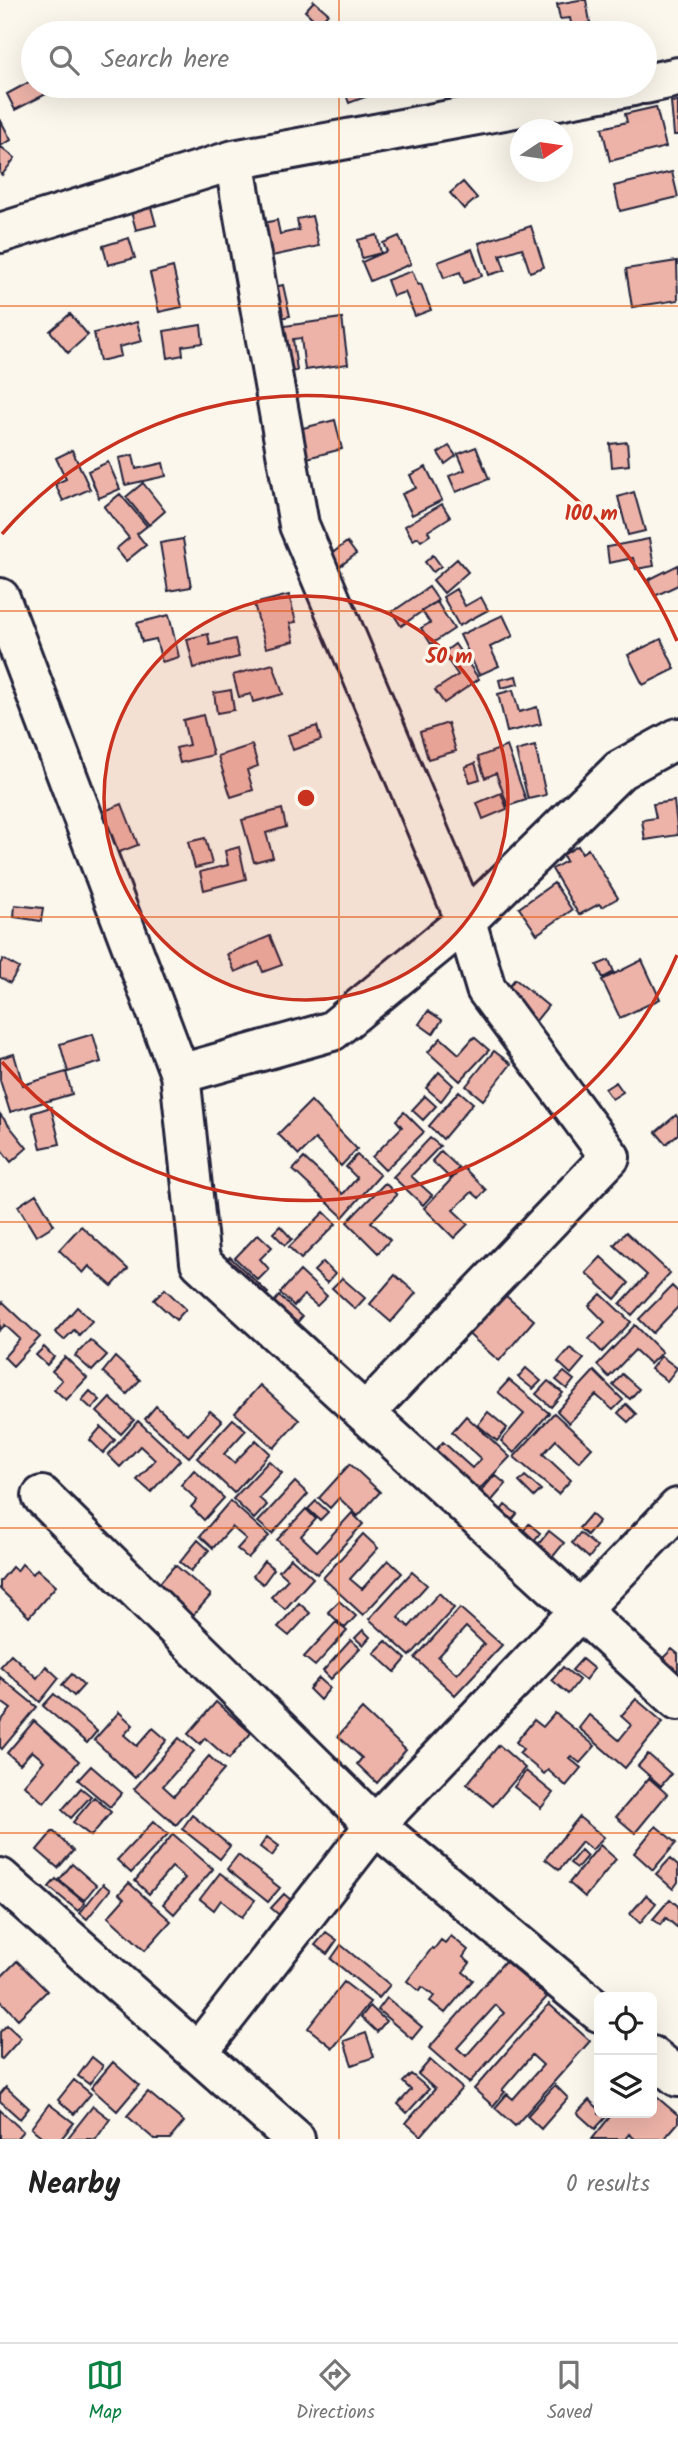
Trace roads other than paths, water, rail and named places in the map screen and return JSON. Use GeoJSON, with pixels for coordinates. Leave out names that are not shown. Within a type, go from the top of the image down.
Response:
{"type":"FeatureCollection","features":[{"type":"Feature","properties":{"kind":"street"},"geometry":{"type":"LineString","coordinates":[[657,81],[678,77]]}},
{"type":"Feature","properties":{"kind":"street"},"geometry":{"type":"LineString","coordinates":[[0,233],[234,160],[568,98]]}},
{"type":"Feature","properties":{"kind":"street"},"geometry":{"type":"LineString","coordinates":[[234,160],[299,525],[467,921],[486,989],[610,1157],[365,1413]]}},
{"type":"Feature","properties":{"kind":"street"},"geometry":{"type":"LineString","coordinates":[[0,598],[180,1074],[200,1262],[678,1700]]}},
{"type":"Feature","properties":{"kind":"street"},"geometry":{"type":"LineString","coordinates":[[180,1074],[332,1031],[467,921],[620,770],[678,738]]}},
{"type":"Feature","properties":{"kind":"street"},"geometry":{"type":"LineString","coordinates":[[42,1496],[375,1825],[594,2008]]}},
{"type":"Feature","properties":{"kind":"street"},"geometry":{"type":"LineString","coordinates":[[199,2052],[375,1825],[678,1508]]}},
{"type":"Feature","properties":{"kind":"street"},"geometry":{"type":"LineString","coordinates":[[0,1878],[295,2139]]}},
{"type":"Feature","properties":{"kind":"street"},"geometry":{"type":"LineString","coordinates":[[657,2060],[678,2077]]}}]}
